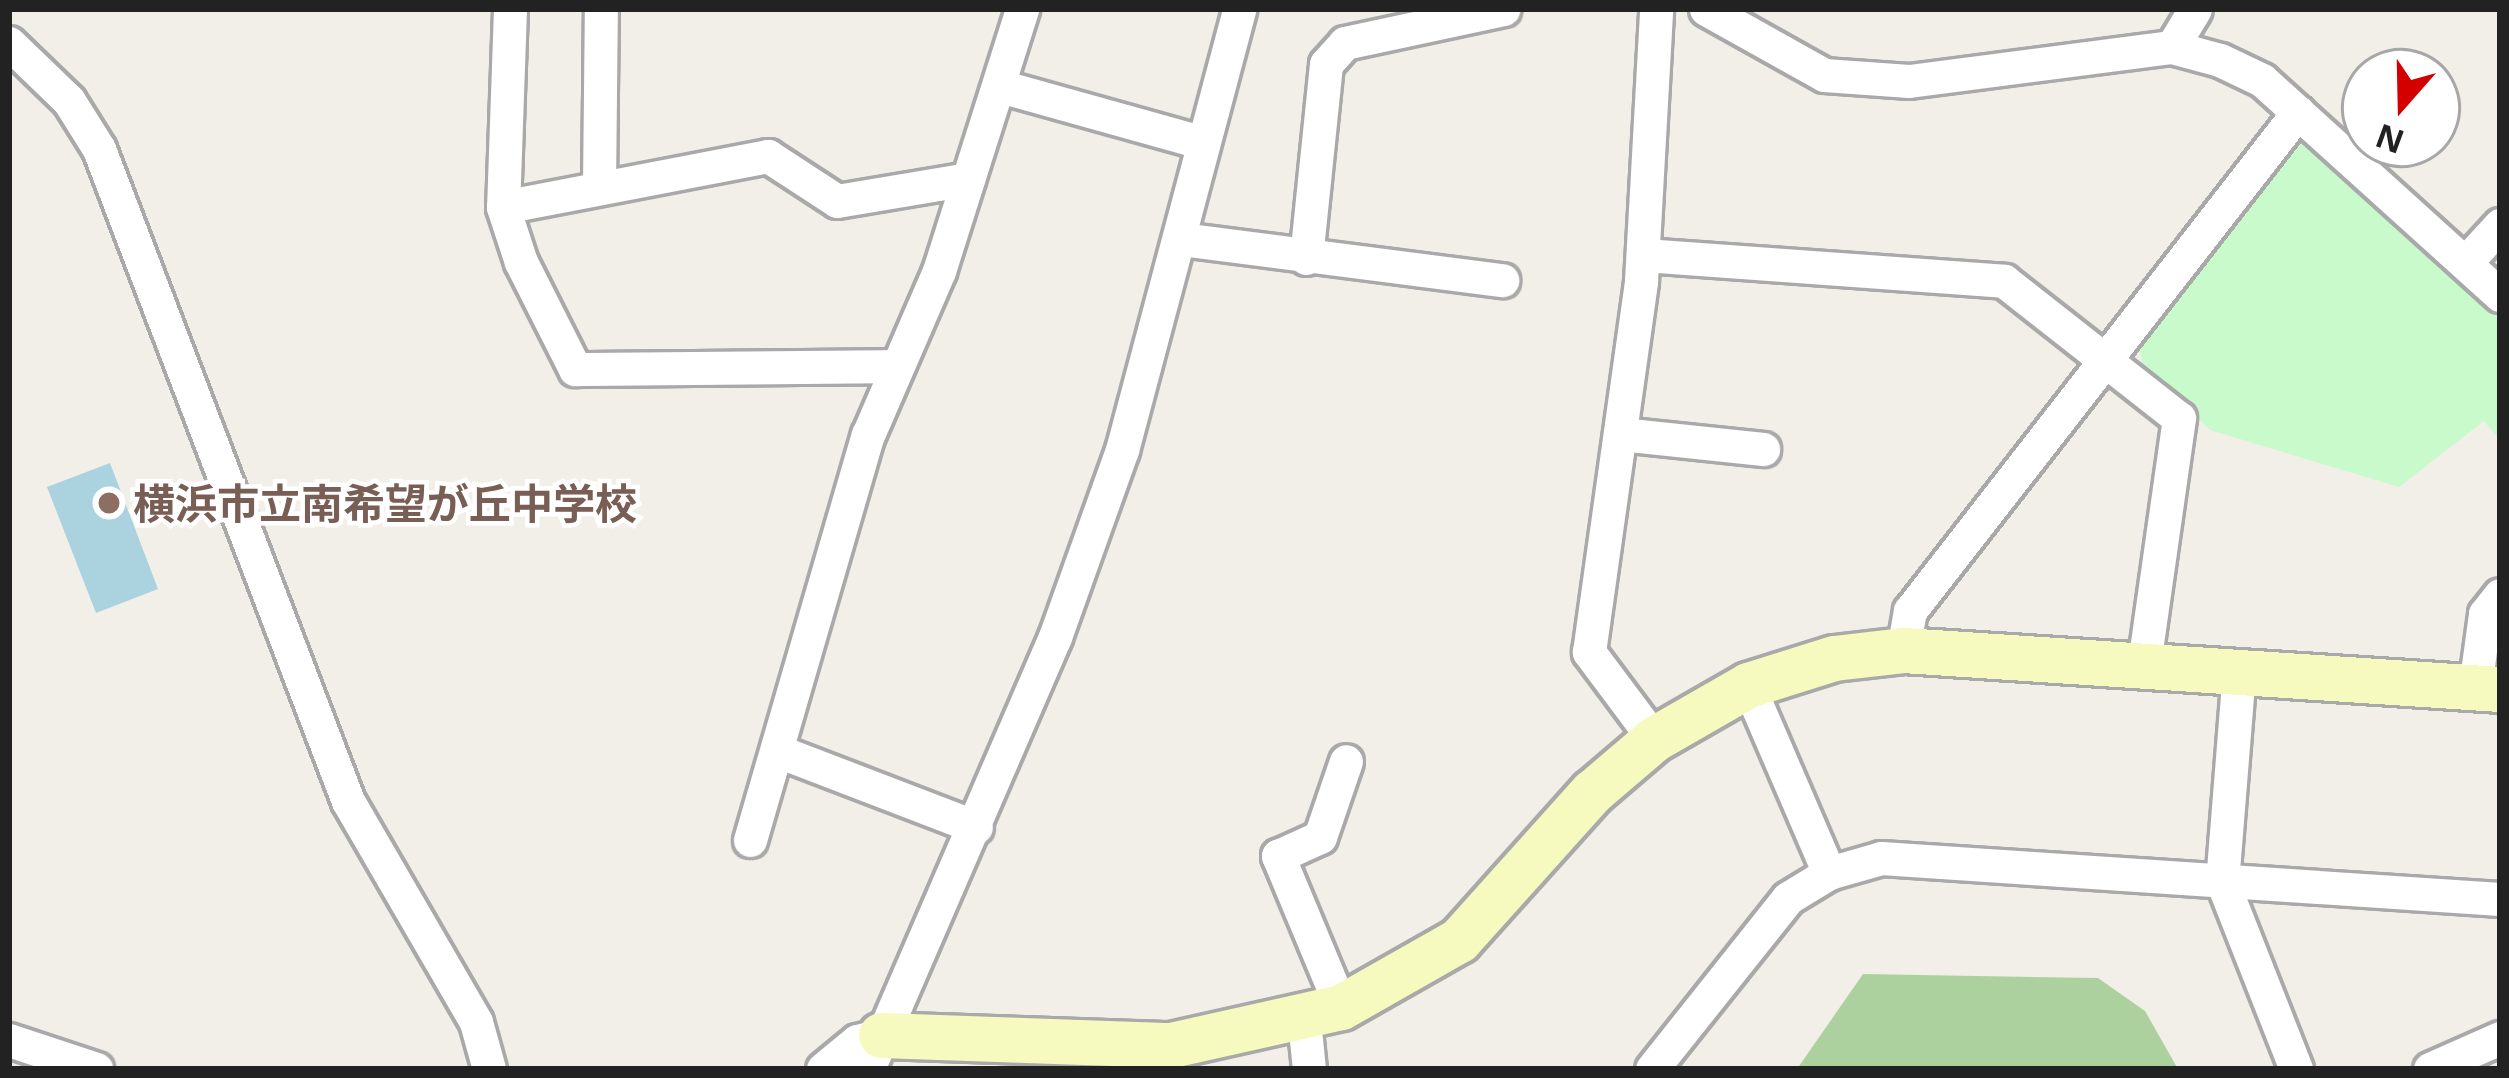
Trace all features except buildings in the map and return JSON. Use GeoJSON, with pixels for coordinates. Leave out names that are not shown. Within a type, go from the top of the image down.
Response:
{"type":"FeatureCollection","features":[{"type":"Feature","properties":{"kind":"street"},"geometry":{"type":"LineString","coordinates":[[510,9],[502,207],[575,370],[892,366]]}},
{"type":"Feature","properties":{"kind":"street"},"geometry":{"type":"LineString","coordinates":[[599,188],[601,9]]}},
{"type":"Feature","properties":{"kind":"street"},"geometry":{"type":"LineString","coordinates":[[750,840],[892,366],[939,271],[1022,9]]}},
{"type":"Feature","properties":{"kind":"street"},"geometry":{"type":"LineString","coordinates":[[874,1052],[976,827],[1122,450],[1239,9]]}},
{"type":"Feature","properties":{"kind":"street"},"geometry":{"type":"LineString","coordinates":[[1306,258],[1326,64],[1345,43],[1503,9]]}},
{"type":"Feature","properties":{"kind":"street"},"geometry":{"type":"LineString","coordinates":[[1654,739],[1589,652],[1643,255],[1656,9]]}},
{"type":"Feature","properties":{"kind":"street"},"geometry":{"type":"LineString","coordinates":[[1706,9],[1824,75],[1909,81],[2172,47],[2262,80],[2500,295]]}},
{"type":"Feature","properties":{"kind":"street"},"geometry":{"type":"LineString","coordinates":[[2172,47],[2195,9]]}},
{"type":"Feature","properties":{"kind":"street"},"geometry":{"type":"LineString","coordinates":[[9,43],[69,101],[99,149],[226,497],[348,800],[476,1022],[488,1069]]}},
{"type":"Feature","properties":{"kind":"street"},"geometry":{"type":"LineString","coordinates":[[1000,86],[1200,142]]}},
{"type":"Feature","properties":{"kind":"street"},"geometry":{"type":"LineString","coordinates":[[1903,650],[1910,611],[2298,112]]}},
{"type":"Feature","properties":{"kind":"street"},"geometry":{"type":"LineString","coordinates":[[502,207],[768,156],[837,201],[968,179]]}},
{"type":"Feature","properties":{"kind":"street"},"geometry":{"type":"LineString","coordinates":[[2465,263],[2500,225]]}},
{"type":"Feature","properties":{"kind":"street"},"geometry":{"type":"LineString","coordinates":[[1181,239],[1502,280]]}},
{"type":"Feature","properties":{"kind":"street"},"geometry":{"type":"LineString","coordinates":[[1643,255],[2004,281],[2179,418],[2144,664]]}},
{"type":"Feature","properties":{"kind":"street"},"geometry":{"type":"LineString","coordinates":[[1620,434],[1763,449]]}},
{"type":"Feature","properties":{"kind":"street"},"geometry":{"type":"LineString","coordinates":[[823,1069],[857,1041],[874,1052],[1172,1045],[1323,1013],[1459,940],[1592,793],[1654,739],[1748,685],[1834,658],[1903,650],[2487,687],[2485,614],[2500,595]]}},
{"type":"Feature","properties":{"kind":"street"},"geometry":{"type":"LineString","coordinates":[[2239,671],[2222,881],[2296,1069]]}},
{"type":"Feature","properties":{"kind":"street"},"geometry":{"type":"LineString","coordinates":[[1748,685],[1828,873]]}},
{"type":"Feature","properties":{"kind":"street"},"geometry":{"type":"LineString","coordinates":[[778,751],[976,827]]}},
{"type":"Feature","properties":{"kind":"street"},"geometry":{"type":"LineString","coordinates":[[1309,1069],[1323,1013],[1278,856],[1320,837],[1346,761]]}},
{"type":"Feature","properties":{"kind":"street"},"geometry":{"type":"LineString","coordinates":[[1652,1069],[1788,898],[1828,873],[1881,858],[2500,899]]}},
{"type":"Feature","properties":{"kind":"street"},"geometry":{"type":"LineString","coordinates":[[2430,1069],[2500,1038]]}},
{"type":"Feature","properties":{"kind":"street"},"geometry":{"type":"LineString","coordinates":[[9,1040],[96,1069]]}},
{"type":"Feature","properties":{"kind":"green space"},"geometry":{"type":"Polygon","coordinates":[[[2304,140],[2500,319],[2500,440],[2484,421],[2399,487],[2210,430],[2143,366],[2139,345],[2304,140]]]}},
{"type":"Feature","properties":{"kind":"green space"},"geometry":{"type":"Polygon","coordinates":[[[1863,974],[2098,978],[2145,1011],[2178,1069],[1797,1069],[1863,974]]]}},
{"type":"Feature","properties":{"kind":"water"},"geometry":{"type":"Polygon","coordinates":[[[110,463],[158,589],[96,613],[47,487],[110,463]]]}},
{"type":"Feature","properties":{"kind":"place","name":"横浜市立南希望が丘中学校"},"geometry":{"type":"Point","coordinates":[109,503]}}]}
